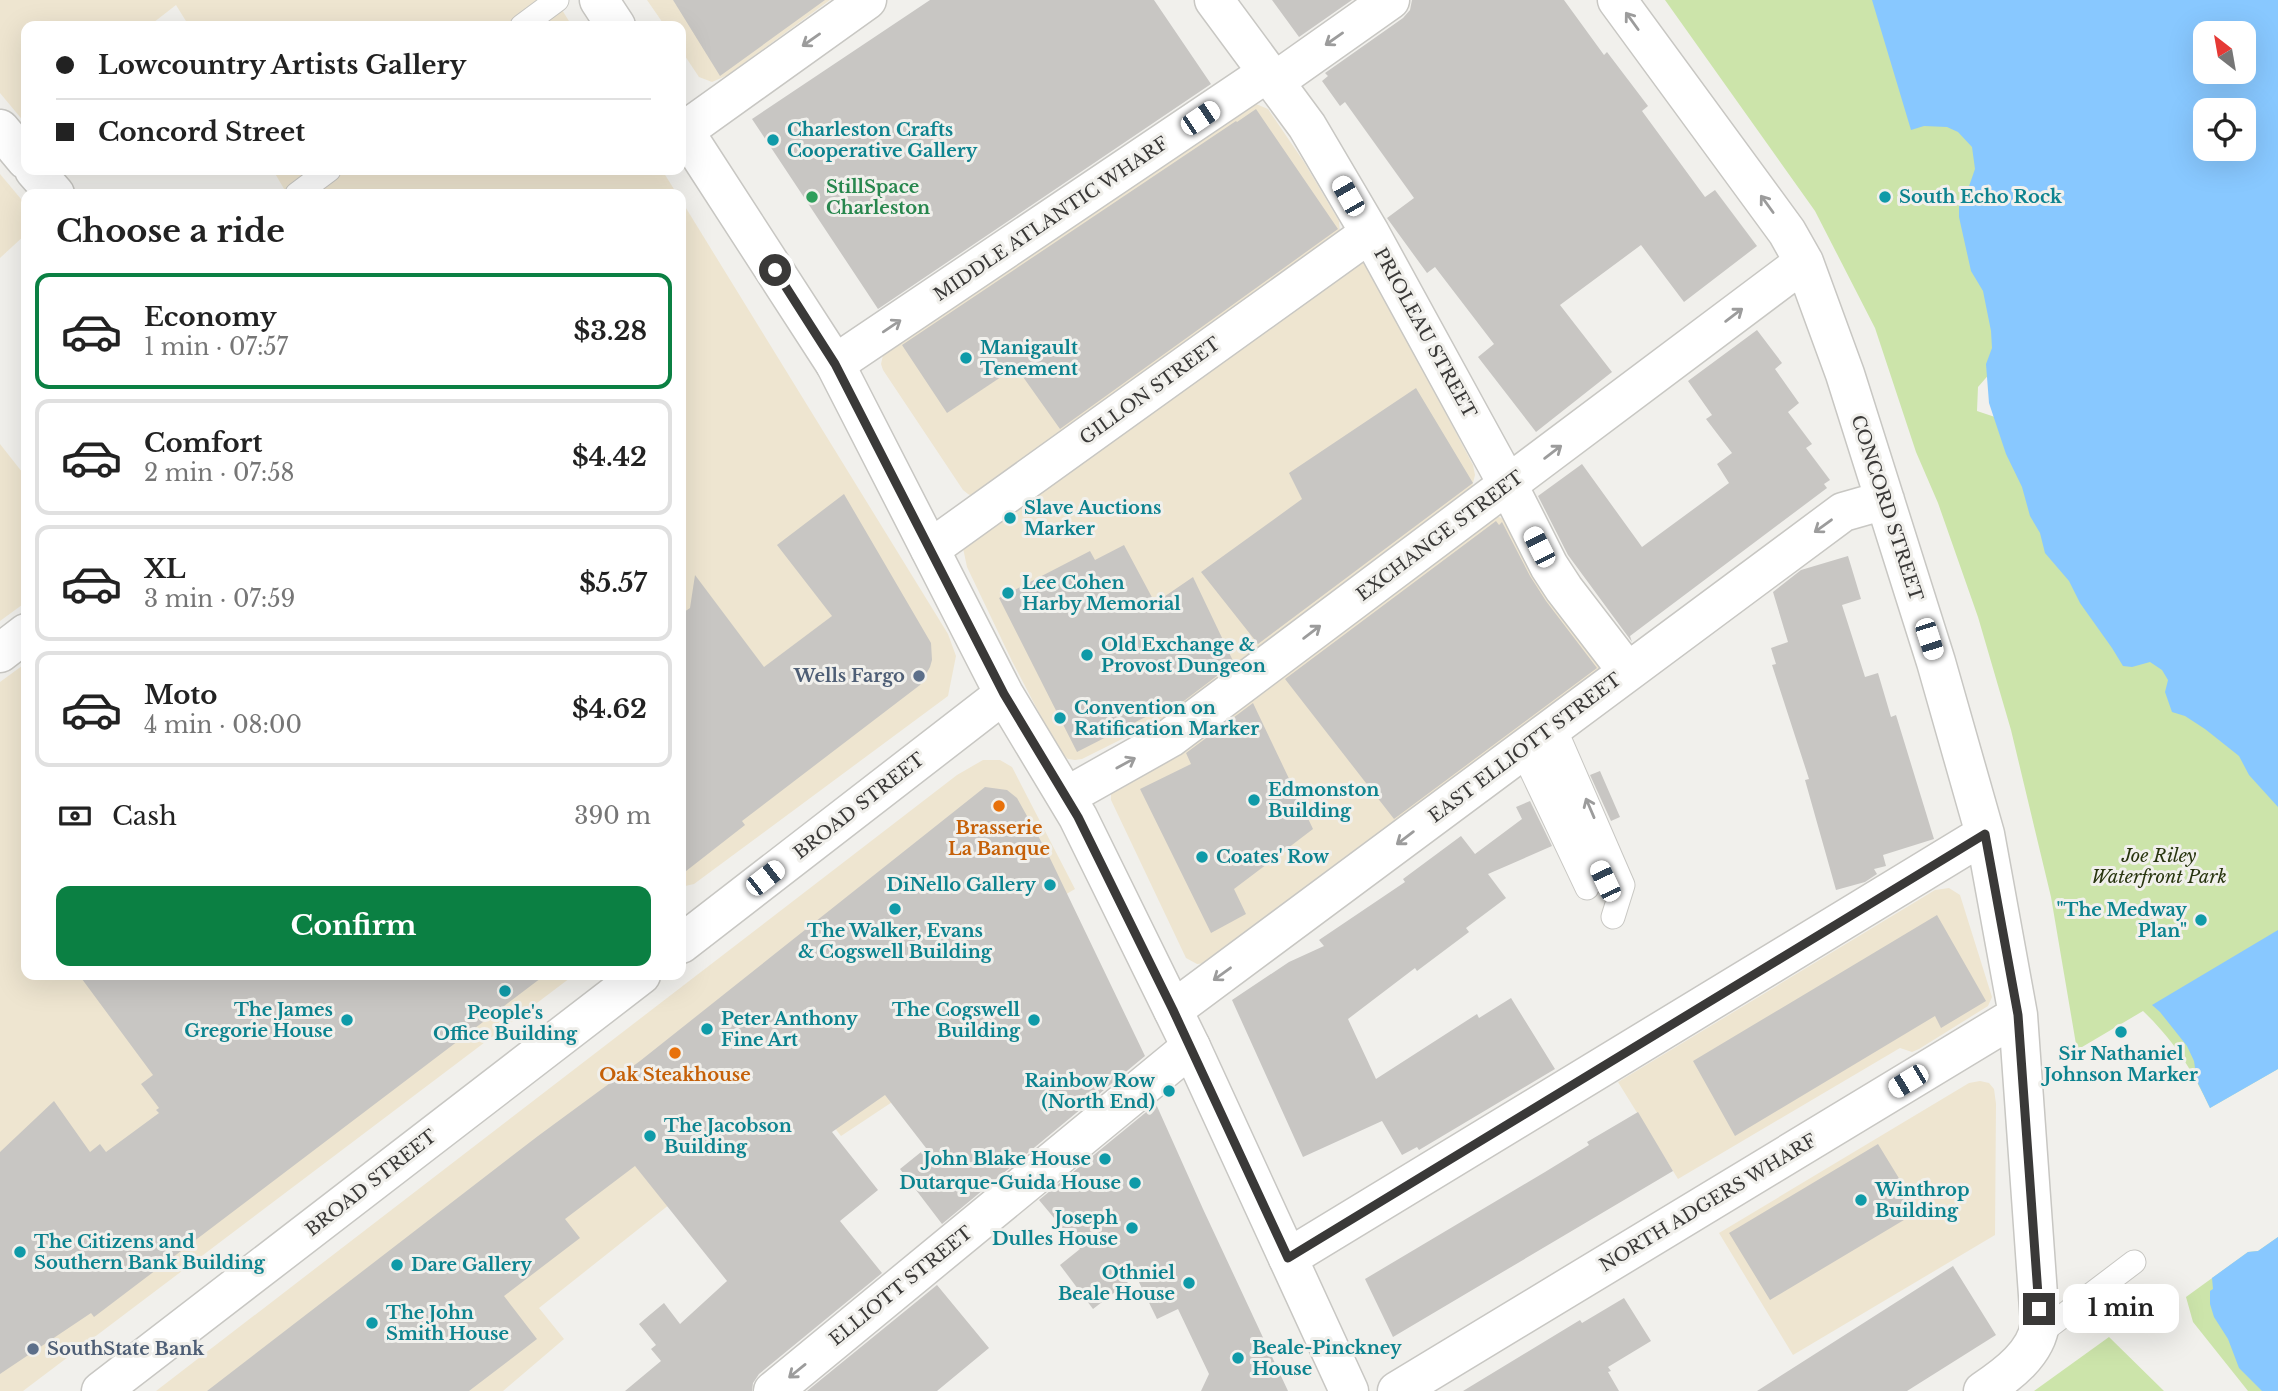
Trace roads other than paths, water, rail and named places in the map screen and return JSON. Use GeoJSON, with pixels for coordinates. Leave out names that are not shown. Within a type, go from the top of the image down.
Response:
{"type":"FeatureCollection","features":[{"type":"Feature","properties":{"kind":"street"},"geometry":{"type":"LineString","coordinates":[[599,0],[613,21]]}},
{"type":"Feature","properties":{"kind":"street"},"geometry":{"type":"LineString","coordinates":[[686,125],[867,0]]}},
{"type":"Feature","properties":{"kind":"street","name":"PRIOLEAU STREET"},"geometry":{"type":"LineString","coordinates":[[1214,0],[1307,126],[1370,233],[1556,578],[1627,671]]}},
{"type":"Feature","properties":{"kind":"street","name":"MIDDLE ATLANTIC WHARF"},"geometry":{"type":"LineString","coordinates":[[835,364],[1390,0]]}},
{"type":"Feature","properties":{"kind":"street","name":"CONCORD STREET"},"geometry":{"type":"LineString","coordinates":[[1617,0],[1787,232],[1804,262],[1844,374],[1936,662],[1985,834],[2018,1015],[2040,1323],[2030,1347]]}},
{"type":"Feature","properties":{"kind":"street"},"geometry":{"type":"LineString","coordinates":[[0,129],[21,154]]}},
{"type":"Feature","properties":{"kind":"street"},"geometry":{"type":"LineString","coordinates":[[686,134],[835,364],[1004,694],[1067,796],[1191,1047],[1349,1391]]}},
{"type":"Feature","properties":{"kind":"street"},"geometry":{"type":"LineString","coordinates":[[38,175],[51,189]]}},
{"type":"Feature","properties":{"kind":"street","name":"GILLON STREET"},"geometry":{"type":"LineString","coordinates":[[930,549],[1370,233]]}},
{"type":"Feature","properties":{"kind":"street","name":"EXCHANGE STREET"},"geometry":{"type":"LineString","coordinates":[[1067,796],[1170,738],[1804,262]]}},
{"type":"Feature","properties":{"kind":"street","name":"EAST ELLIOTT STREET"},"geometry":{"type":"LineString","coordinates":[[1173,1010],[1843,512],[1885,500]]}},
{"type":"Feature","properties":{"kind":"street"},"geometry":{"type":"LineString","coordinates":[[0,653],[21,637]]}},
{"type":"Feature","properties":{"kind":"street","name":"BROAD STREET"},"geometry":{"type":"LineString","coordinates":[[686,939],[1004,694]]}},
{"type":"Feature","properties":{"kind":"street"},"geometry":{"type":"LineString","coordinates":[[1288,1258],[1985,834]]}},
{"type":"Feature","properties":{"kind":"street","name":"BROAD STREET"},"geometry":{"type":"LineString","coordinates":[[102,1391],[635,980]]}},
{"type":"Feature","properties":{"kind":"street","name":"NORTH ADGERS WHARF"},"geometry":{"type":"LineString","coordinates":[[1397,1391],[2018,1015]]}},
{"type":"Feature","properties":{"kind":"street","name":"ELLIOTT STREET"},"geometry":{"type":"LineString","coordinates":[[773,1391],[1191,1047]]}},
{"type":"Feature","properties":{"kind":"street"},"geometry":{"type":"LineString","coordinates":[[1983,1391],[2000,1379],[2030,1347]]}},
{"type":"Feature","properties":{"kind":"lane"},"geometry":{"type":"LineString","coordinates":[[529,21],[557,0]]}},
{"type":"Feature","properties":{"kind":"lane"},"geometry":{"type":"LineString","coordinates":[[304,189],[323,175]]}},
{"type":"Feature","properties":{"kind":"lane"},"geometry":{"type":"LineString","coordinates":[[1538,738],[1587,888]]}},
{"type":"Feature","properties":{"kind":"lane"},"geometry":{"type":"LineString","coordinates":[[1538,738],[1623,885],[1615,911]]}},
{"type":"Feature","properties":{"kind":"lane"},"geometry":{"type":"LineString","coordinates":[[2030,1347],[2134,1262]]}},
{"type":"Feature","properties":{"kind":"water"},"geometry":{"type":"Polygon","coordinates":[[[1872,0],[2278,0],[2278,807],[2249,775],[2239,756],[2205,729],[2185,716],[2172,712],[2165,692],[2168,680],[2162,670],[2150,662],[2132,667],[2123,666],[2080,603],[2069,581],[2045,553],[2040,533],[2030,516],[2022,487],[2006,454],[1989,403],[1986,364],[1992,348],[1991,331],[1983,291],[1971,271],[1959,217],[1959,205],[1966,195],[1975,169],[1972,147],[1958,132],[1947,127],[1924,126],[1911,130],[1872,0]]]}},
{"type":"Feature","properties":{"kind":"water"},"geometry":{"type":"Polygon","coordinates":[[[2278,930],[2278,1069],[2210,1108],[2197,1081],[2194,1061],[2187,1046],[2152,1005],[2278,930]]]}},
{"type":"Feature","properties":{"kind":"water"},"geometry":{"type":"Polygon","coordinates":[[[2278,1237],[2278,1391],[2262,1391],[2239,1368],[2228,1339],[2214,1317],[2210,1291],[2213,1289],[2212,1278],[2248,1252],[2258,1251],[2278,1237]]]}},
{"type":"Feature","properties":{"kind":"place","name":"Charleston Crafts Cooperative Gallery"},"geometry":{"type":"Point","coordinates":[773,140]}},
{"type":"Feature","properties":{"kind":"place","name":"StillSpace Charleston"},"geometry":{"type":"Point","coordinates":[812,197]}},
{"type":"Feature","properties":{"kind":"place","name":"South Echo Rock"},"geometry":{"type":"Point","coordinates":[1885,197]}},
{"type":"Feature","properties":{"kind":"place","name":"Manigault Tenement"},"geometry":{"type":"Point","coordinates":[966,358]}},
{"type":"Feature","properties":{"kind":"place","name":"Slave Auctions Marker"},"geometry":{"type":"Point","coordinates":[1010,518]}},
{"type":"Feature","properties":{"kind":"place","name":"Lee Cohen Harby Memorial"},"geometry":{"type":"Point","coordinates":[1008,593]}},
{"type":"Feature","properties":{"kind":"place","name":"Old Exchange & Provost Dungeon"},"geometry":{"type":"Point","coordinates":[1087,655]}},
{"type":"Feature","properties":{"kind":"place","name":"Wells Fargo"},"geometry":{"type":"Point","coordinates":[919,676]}},
{"type":"Feature","properties":{"kind":"place","name":"Convention on Ratification Marker"},"geometry":{"type":"Point","coordinates":[1060,718]}},
{"type":"Feature","properties":{"kind":"place","name":"Edmonston Building"},"geometry":{"type":"Point","coordinates":[1254,800]}},
{"type":"Feature","properties":{"kind":"place","name":"Brasserie La Banque"},"geometry":{"type":"Point","coordinates":[999,806]}},
{"type":"Feature","properties":{"kind":"place","name":"Coates' Row"},"geometry":{"type":"Point","coordinates":[1202,857]}},
{"type":"Feature","properties":{"kind":"place","name":"DiNello Gallery"},"geometry":{"type":"Point","coordinates":[1050,885]}},
{"type":"Feature","properties":{"kind":"place","name":"The Walker, Evans & Cogswell Building"},"geometry":{"type":"Point","coordinates":[895,909]}},
{"type":"Feature","properties":{"kind":"place","name":"\"The Medway Plan\""},"geometry":{"type":"Point","coordinates":[2201,920]}},
{"type":"Feature","properties":{"kind":"place","name":"People's Office Building"},"geometry":{"type":"Point","coordinates":[505,991]}},
{"type":"Feature","properties":{"kind":"place","name":"The James Gregorie House"},"geometry":{"type":"Point","coordinates":[347,1020]}},
{"type":"Feature","properties":{"kind":"place","name":"The Cogswell Building"},"geometry":{"type":"Point","coordinates":[1034,1020]}},
{"type":"Feature","properties":{"kind":"place","name":"Peter Anthony Fine Art"},"geometry":{"type":"Point","coordinates":[707,1029]}},
{"type":"Feature","properties":{"kind":"place","name":"Sir Nathaniel Johnson Marker"},"geometry":{"type":"Point","coordinates":[2121,1032]}},
{"type":"Feature","properties":{"kind":"place","name":"Oak Steakhouse"},"geometry":{"type":"Point","coordinates":[675,1053]}},
{"type":"Feature","properties":{"kind":"place","name":"Rainbow Row (North End)"},"geometry":{"type":"Point","coordinates":[1169,1091]}},
{"type":"Feature","properties":{"kind":"place","name":"The Jacobson Building"},"geometry":{"type":"Point","coordinates":[650,1136]}},
{"type":"Feature","properties":{"kind":"place","name":"John Blake House"},"geometry":{"type":"Point","coordinates":[1105,1159]}},
{"type":"Feature","properties":{"kind":"place","name":"Dutarque-Guida House"},"geometry":{"type":"Point","coordinates":[1135,1183]}},
{"type":"Feature","properties":{"kind":"place","name":"Winthrop Building"},"geometry":{"type":"Point","coordinates":[1861,1200]}},
{"type":"Feature","properties":{"kind":"place","name":"Joseph Dulles House"},"geometry":{"type":"Point","coordinates":[1132,1228]}},
{"type":"Feature","properties":{"kind":"place","name":"The Citizens and Southern Bank Building"},"geometry":{"type":"Point","coordinates":[20,1252]}},
{"type":"Feature","properties":{"kind":"place","name":"Dare Gallery"},"geometry":{"type":"Point","coordinates":[397,1265]}},
{"type":"Feature","properties":{"kind":"place","name":"Othniel Beale House"},"geometry":{"type":"Point","coordinates":[1189,1283]}},
{"type":"Feature","properties":{"kind":"place","name":"The John Smith House"},"geometry":{"type":"Point","coordinates":[372,1323]}},
{"type":"Feature","properties":{"kind":"place","name":"SouthState Bank"},"geometry":{"type":"Point","coordinates":[33,1349]}},
{"type":"Feature","properties":{"kind":"place","name":"Beale-Pinckney House"},"geometry":{"type":"Point","coordinates":[1238,1358]}},
{"type":"Feature","properties":{"kind":"park label","name":"Joe Riley Waterfront Park"},"geometry":{"type":"Point","coordinates":[2159,866]}}]}
